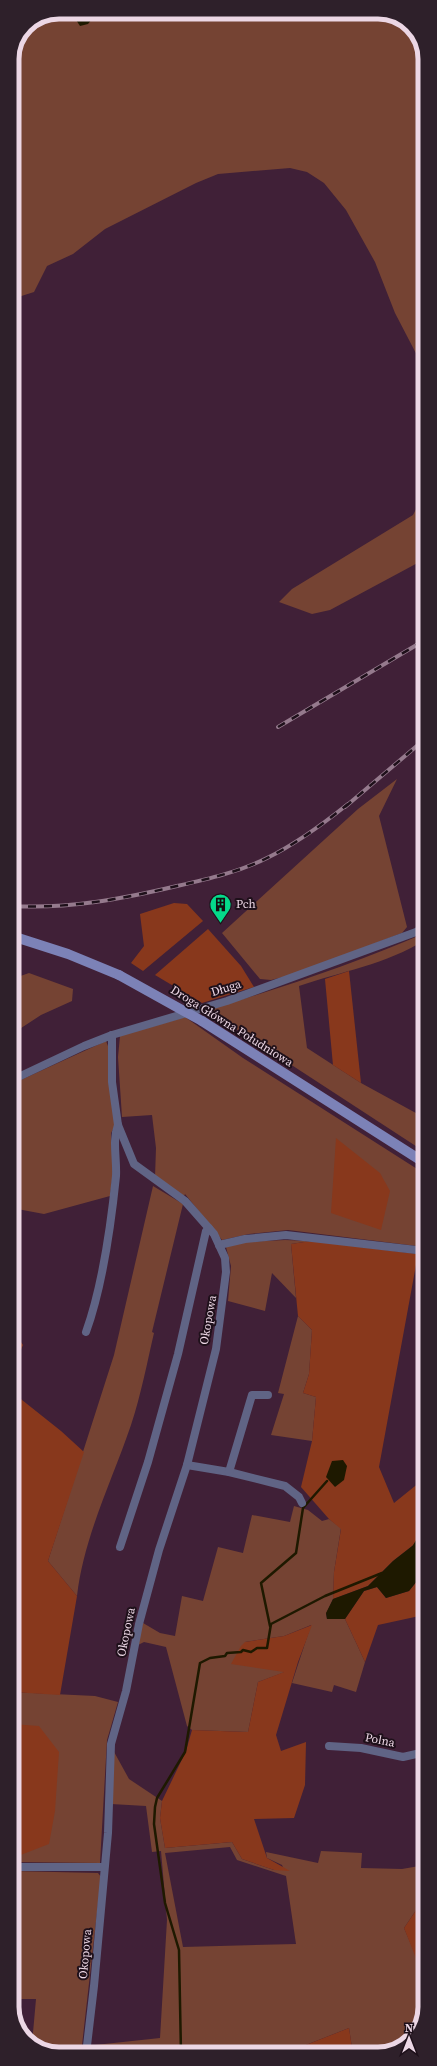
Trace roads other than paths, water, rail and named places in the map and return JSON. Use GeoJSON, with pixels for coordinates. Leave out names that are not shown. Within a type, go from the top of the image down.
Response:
{"type":"FeatureCollection","features":[{"type":"Feature","properties":{"kind":"main road","name":"Droga Główna Południowa"},"geometry":{"type":"LineString","coordinates":[[19,938],[68,954],[119,975],[202,1021],[418,1159]]}},
{"type":"Feature","properties":{"kind":"street","name":"Długa"},"geometry":{"type":"LineString","coordinates":[[19,1077],[84,1046],[112,1035],[233,999],[418,931]]}},
{"type":"Feature","properties":{"kind":"street","name":"Okopowa"},"geometry":{"type":"LineString","coordinates":[[87,2047],[94,1986],[104,1867],[111,1744],[126,1691],[139,1624],[158,1550],[187,1465],[216,1349],[225,1290],[225,1258],[214,1234],[185,1201],[134,1164],[118,1125],[112,1082],[112,1035]]}},
{"type":"Feature","properties":{"kind":"street","name":"Okopowa"},"geometry":{"type":"LineString","coordinates":[[86,1332],[105,1255],[116,1175],[115,1134],[118,1125]]}},
{"type":"Feature","properties":{"kind":"street","name":"Okopowa"},"geometry":{"type":"LineString","coordinates":[[120,1547],[148,1462],[162,1413],[178,1354],[204,1238],[209,1228]]}},
{"type":"Feature","properties":{"kind":"street"},"geometry":{"type":"LineString","coordinates":[[219,1245],[246,1239],[286,1235],[418,1250]]}},
{"type":"Feature","properties":{"kind":"street"},"geometry":{"type":"LineString","coordinates":[[229,1472],[252,1395],[268,1395]]}},
{"type":"Feature","properties":{"kind":"street"},"geometry":{"type":"LineString","coordinates":[[187,1465],[229,1472],[284,1486],[299,1497],[302,1503]]}},
{"type":"Feature","properties":{"kind":"street","name":"Polna"},"geometry":{"type":"LineString","coordinates":[[329,1746],[361,1748],[403,1757],[418,1754]]}},
{"type":"Feature","properties":{"kind":"street"},"geometry":{"type":"LineString","coordinates":[[19,1867],[104,1867]]}},
{"type":"Feature","properties":{"kind":"waterway"},"geometry":{"type":"LineString","coordinates":[[270,1626],[261,1583],[296,1553],[303,1508],[327,1481]]}},
{"type":"Feature","properties":{"kind":"waterway"},"geometry":{"type":"LineString","coordinates":[[414,1546],[418,1539]]}},
{"type":"Feature","properties":{"kind":"waterway"},"geometry":{"type":"LineString","coordinates":[[181,2047],[179,1950],[165,1903],[154,1824],[157,1798],[185,1752],[200,1663],[210,1658],[225,1656],[227,1653],[241,1652],[243,1650],[251,1652],[257,1648],[267,1648],[271,1624],[325,1596],[382,1573]]}},
{"type":"Feature","properties":{"kind":"railway"},"geometry":{"type":"LineString","coordinates":[[278,727],[418,644]]}},
{"type":"Feature","properties":{"kind":"railway"},"geometry":{"type":"LineString","coordinates":[[345,807],[418,745]]}},
{"type":"Feature","properties":{"kind":"railway"},"geometry":{"type":"LineString","coordinates":[[19,906],[54,906],[116,899],[223,875],[256,863],[278,852],[309,833],[348,804]]}},
{"type":"Feature","properties":{"kind":"place","name":"Pch"},"geometry":{"type":"Point","coordinates":[221,924]}}]}
